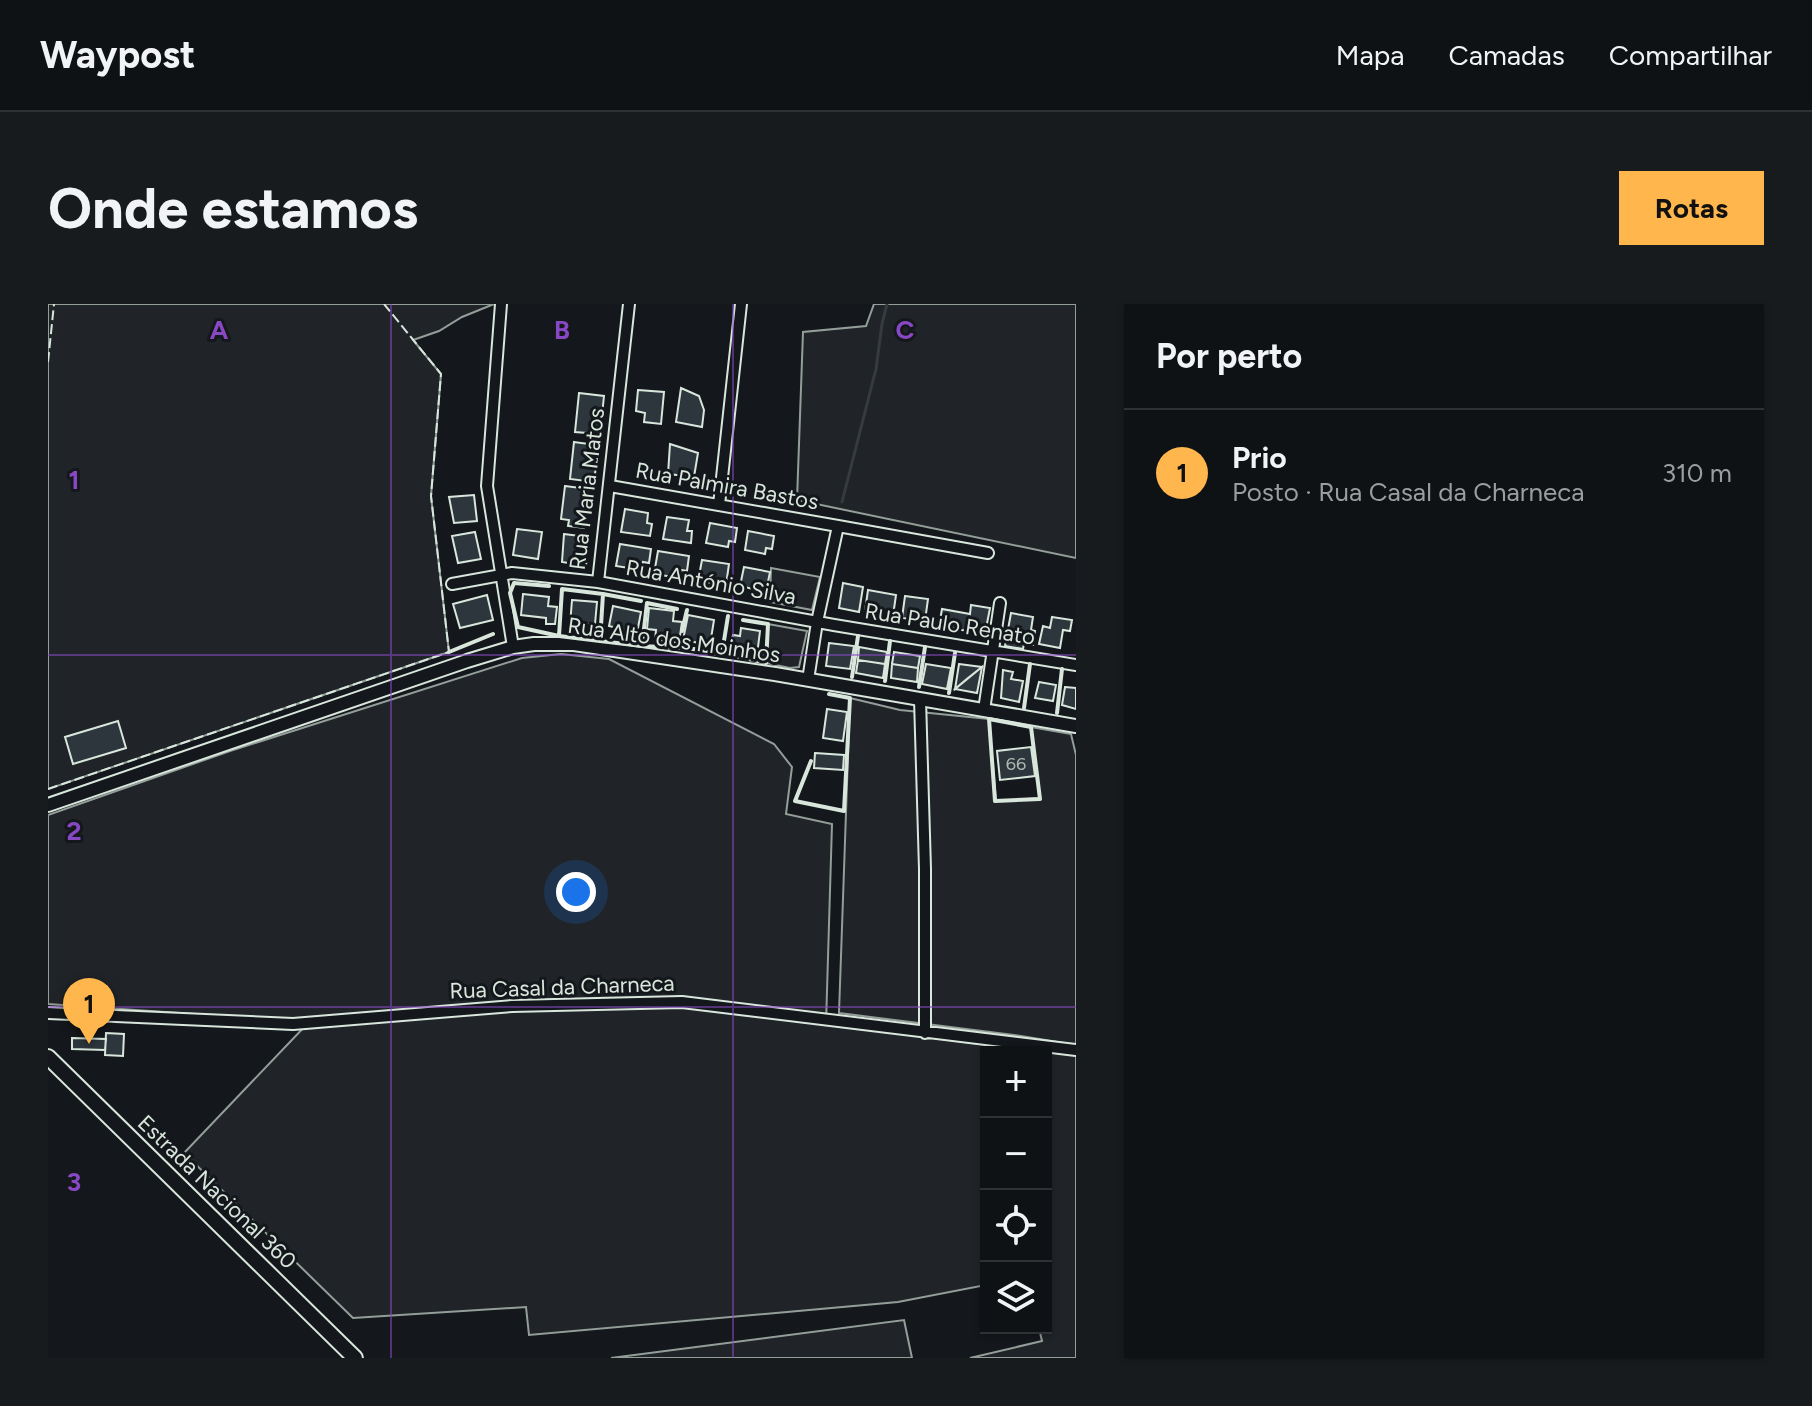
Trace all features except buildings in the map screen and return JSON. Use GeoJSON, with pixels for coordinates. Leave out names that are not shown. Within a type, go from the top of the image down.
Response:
{"type":"FeatureCollection","features":[{"type":"Feature","properties":{"kind":"main road","name":"Estrada Nacional 360"},"geometry":{"type":"LineString","coordinates":[[48,1057],[355,1358]]}},
{"type":"Feature","properties":{"kind":"street"},"geometry":{"type":"LineString","coordinates":[[501,304],[487,486],[513,647]]}},
{"type":"Feature","properties":{"kind":"street","name":"Rua Maria Matos"},"geometry":{"type":"LineString","coordinates":[[452,584],[512,573],[598,582],[629,304]]}},
{"type":"Feature","properties":{"kind":"street"},"geometry":{"type":"LineString","coordinates":[[719,505],[741,304]]}},
{"type":"Feature","properties":{"kind":"street","name":"Rua Palmira Bastos"},"geometry":{"type":"LineString","coordinates":[[610,486],[988,553]]}},
{"type":"Feature","properties":{"kind":"street"},"geometry":{"type":"LineString","coordinates":[[808,680],[838,526]]}},
{"type":"Feature","properties":{"kind":"street","name":"Rua António Silva"},"geometry":{"type":"LineString","coordinates":[[598,582],[817,622]]}},
{"type":"Feature","properties":{"kind":"street"},"geometry":{"type":"LineString","coordinates":[[984,710],[1000,603]]}},
{"type":"Feature","properties":{"kind":"street","name":"Rua Paulo Renato"},"geometry":{"type":"LineString","coordinates":[[817,622],[1076,665]]}},
{"type":"Feature","properties":{"kind":"street","name":"Rua Alto dos Moinhos"},"geometry":{"type":"LineString","coordinates":[[48,805],[513,647],[534,644],[574,644],[1076,726]]}},
{"type":"Feature","properties":{"kind":"street"},"geometry":{"type":"LineString","coordinates":[[920,699],[925,869],[925,1033]]}},
{"type":"Feature","properties":{"kind":"street","name":"Rua Casal da Charneca"},"geometry":{"type":"LineString","coordinates":[[48,1013],[293,1024],[512,1006],[682,1002],[1076,1050]]}},
{"type":"Feature","properties":{"kind":"shaded area"},"geometry":{"type":"Polygon","coordinates":[[[48,304],[494,304],[413,340],[441,374],[431,496],[449,652],[48,789],[48,304]]]}},
{"type":"Feature","properties":{"kind":"shaded area"},"geometry":{"type":"Polygon","coordinates":[[[874,304],[1076,304],[1076,558],[797,500],[803,332],[866,326],[874,304]]]}},
{"type":"Feature","properties":{"kind":"shaded area"},"geometry":{"type":"Polygon","coordinates":[[[771,568],[820,577],[812,610],[770,602],[771,568]]]}},
{"type":"Feature","properties":{"kind":"shaded area"},"geometry":{"type":"Polygon","coordinates":[[[768,624],[807,631],[799,667],[766,663],[768,624]]]}},
{"type":"Feature","properties":{"kind":"shaded area"},"geometry":{"type":"Polygon","coordinates":[[[561,654],[609,659],[774,744],[792,767],[786,814],[832,824],[826,1024],[996,1046],[980,1046],[980,1286],[898,1302],[529,1335],[526,1307],[353,1318],[184,1153],[309,1022],[48,1004],[48,815],[230,751],[522,658],[561,654]]]}},
{"type":"Feature","properties":{"kind":"shaded area"},"geometry":{"type":"Polygon","coordinates":[[[850,698],[900,710],[989,719],[996,801],[1040,798],[1031,727],[1071,734],[1076,755],[1076,1045],[839,1013],[850,698]]]}},
{"type":"Feature","properties":{"kind":"shaded area"},"geometry":{"type":"Polygon","coordinates":[[[1052,1053],[1076,1055],[1076,1358],[970,1358],[1042,1341],[1040,1334],[1052,1334],[1052,1053]]]}},
{"type":"Feature","properties":{"kind":"shaded area"},"geometry":{"type":"Polygon","coordinates":[[[904,1320],[912,1358],[611,1358],[904,1320]]]}},
{"type":"Feature","properties":{"kind":"waterway"},"geometry":{"type":"LineString","coordinates":[[842,502],[876,369],[887,304]]}},
{"type":"Feature","properties":{"kind":"fence"},"geometry":{"type":"LineString","coordinates":[[48,362],[54,304]]}},
{"type":"Feature","properties":{"kind":"fence"},"geometry":{"type":"LineString","coordinates":[[48,789],[449,652],[431,496],[441,374],[384,304]]}},
{"type":"Feature","properties":{"kind":"wall"},"geometry":{"type":"LineString","coordinates":[[549,586],[514,583],[510,593],[518,627],[559,636]]}},
{"type":"Feature","properties":{"kind":"wall"},"geometry":{"type":"LineString","coordinates":[[600,641],[559,636],[562,589],[603,594]]}},
{"type":"Feature","properties":{"kind":"wall"},"geometry":{"type":"LineString","coordinates":[[641,601],[603,594],[600,641],[642,646]]}},
{"type":"Feature","properties":{"kind":"wall"},"geometry":{"type":"LineString","coordinates":[[677,609],[647,603],[642,646],[679,648]]}},
{"type":"Feature","properties":{"kind":"wall"},"geometry":{"type":"LineString","coordinates":[[682,631],[687,610]]}},
{"type":"Feature","properties":{"kind":"wall"},"geometry":{"type":"LineString","coordinates":[[728,616],[722,653],[766,663],[768,624],[743,620]]}},
{"type":"Feature","properties":{"kind":"wall"},"geometry":{"type":"LineString","coordinates":[[449,652],[493,634]]}},
{"type":"Feature","properties":{"kind":"wall"},"geometry":{"type":"LineString","coordinates":[[852,677],[858,636]]}},
{"type":"Feature","properties":{"kind":"wall"},"geometry":{"type":"LineString","coordinates":[[885,681],[890,641]]}},
{"type":"Feature","properties":{"kind":"wall"},"geometry":{"type":"LineString","coordinates":[[679,647],[722,653]]}},
{"type":"Feature","properties":{"kind":"wall"},"geometry":{"type":"LineString","coordinates":[[919,687],[925,647]]}},
{"type":"Feature","properties":{"kind":"wall"},"geometry":{"type":"LineString","coordinates":[[949,693],[955,653]]}},
{"type":"Feature","properties":{"kind":"wall"},"geometry":{"type":"LineString","coordinates":[[1024,708],[1030,664]]}},
{"type":"Feature","properties":{"kind":"wall"},"geometry":{"type":"LineString","coordinates":[[1057,713],[1062,669]]}},
{"type":"Feature","properties":{"kind":"wall"},"geometry":{"type":"LineString","coordinates":[[811,761],[795,801],[844,811],[850,698],[829,694]]}},
{"type":"Feature","properties":{"kind":"wall"},"geometry":{"type":"LineString","coordinates":[[989,719],[1031,727],[1040,799],[995,801],[989,719]]}},
{"type":"Feature","properties":{"kind":"place","name":"Prio"},"geometry":{"type":"Point","coordinates":[89,1044]}}]}
